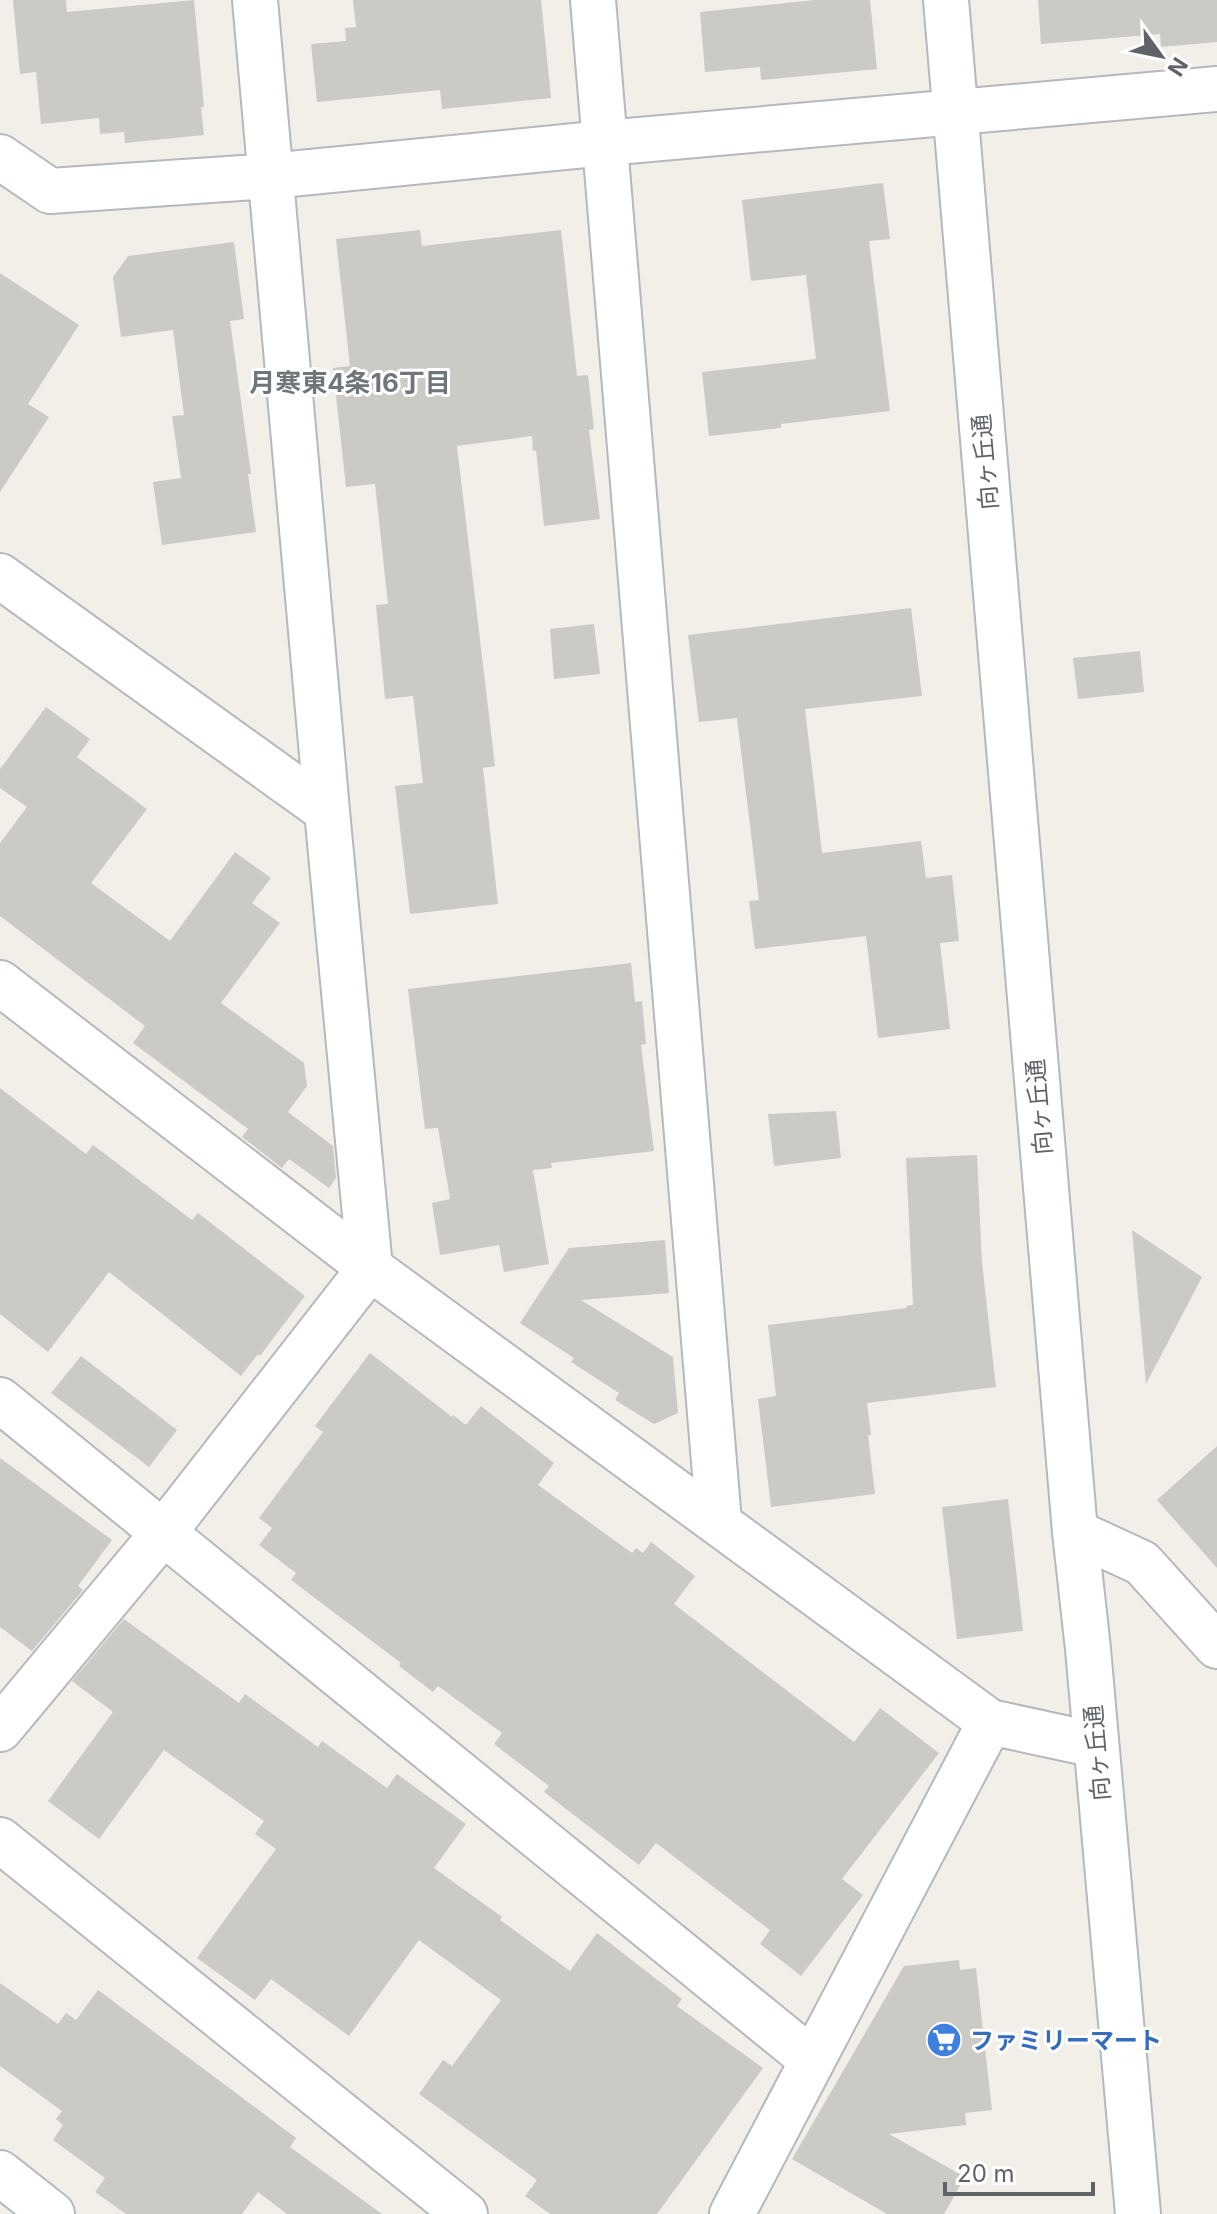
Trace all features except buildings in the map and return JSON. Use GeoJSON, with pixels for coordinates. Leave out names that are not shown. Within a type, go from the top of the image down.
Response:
{"type":"FeatureCollection","features":[{"type":"Feature","properties":{"kind":"street"},"geometry":{"type":"LineString","coordinates":[[0,1729],[164,1532],[370,1268],[255,0]]}},
{"type":"Feature","properties":{"kind":"street"},"geometry":{"type":"LineString","coordinates":[[593,0],[719,1522]]}},
{"type":"Feature","properties":{"kind":"street","name":"向ヶ丘通"},"geometry":{"type":"LineString","coordinates":[[946,0],[1075,1532],[1138,2214]]}},
{"type":"Feature","properties":{"kind":"street"},"geometry":{"type":"LineString","coordinates":[[0,157],[50,191],[270,176],[1217,89]]}},
{"type":"Feature","properties":{"kind":"street"},"geometry":{"type":"LineString","coordinates":[[0,576],[327,811]]}},
{"type":"Feature","properties":{"kind":"street"},"geometry":{"type":"LineString","coordinates":[[0,983],[370,1268],[990,1722],[1096,1745]]}},
{"type":"Feature","properties":{"kind":"street"},"geometry":{"type":"LineString","coordinates":[[0,1400],[812,2060]]}},
{"type":"Feature","properties":{"kind":"street"},"geometry":{"type":"LineString","coordinates":[[1075,1532],[1142,1563],[1217,1646]]}},
{"type":"Feature","properties":{"kind":"street"},"geometry":{"type":"LineString","coordinates":[[745,2210],[812,2060],[990,1722]]}},
{"type":"Feature","properties":{"kind":"street"},"geometry":{"type":"LineString","coordinates":[[0,1840],[465,2214]]}},
{"type":"Feature","properties":{"kind":"street"},"geometry":{"type":"LineString","coordinates":[[0,2173],[52,2214]]}},
{"type":"Feature","properties":{"kind":"place","name":"ファミリーマート"},"geometry":{"type":"Point","coordinates":[944,2040]}},
{"type":"Feature","properties":{"kind":"district","name":"月寒東4条16丁目"},"geometry":{"type":"Point","coordinates":[350,382]}}]}
